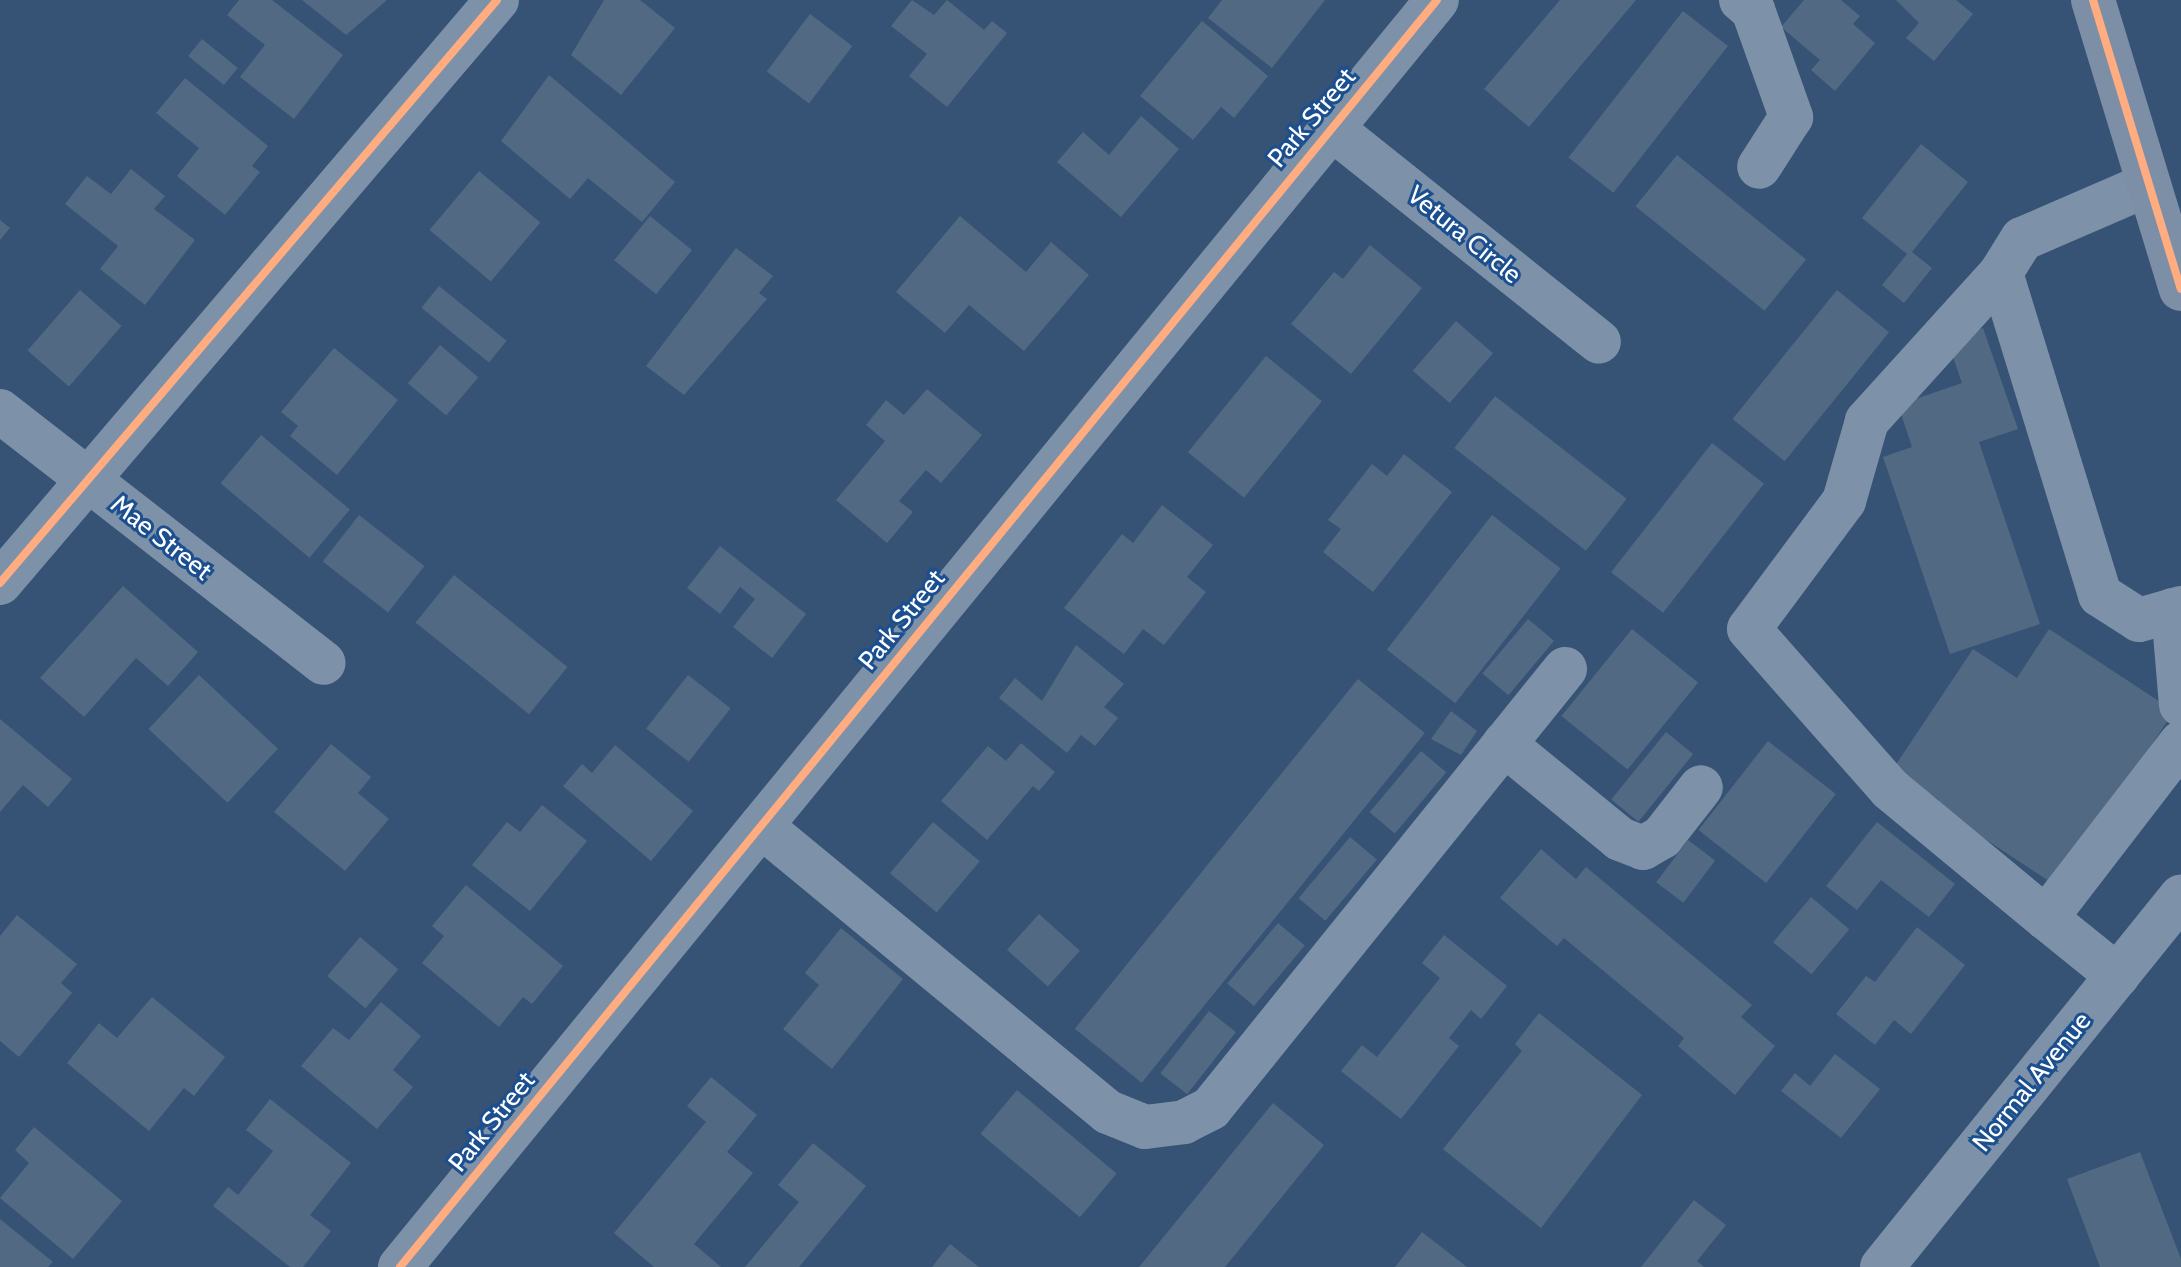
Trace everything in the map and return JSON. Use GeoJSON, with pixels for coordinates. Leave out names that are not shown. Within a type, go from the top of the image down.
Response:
{"type":"FeatureCollection","features":[{"type":"Feature","properties":{"kind":"main road"},"geometry":{"type":"LineString","coordinates":[[2093,0],[2181,289]]}},
{"type":"Feature","properties":{"kind":"street"},"geometry":{"type":"LineString","coordinates":[[0,583],[91,484],[497,0]]}},
{"type":"Feature","properties":{"kind":"street","name":"Park Street"},"geometry":{"type":"LineString","coordinates":[[400,1267],[1437,0]]}},
{"type":"Feature","properties":{"kind":"street"},"geometry":{"type":"LineString","coordinates":[[1741,0],[1753,10],[1791,117],[1759,167]]}},
{"type":"Feature","properties":{"kind":"street","name":"Vetura Circle"},"geometry":{"type":"LineString","coordinates":[[1330,127],[1599,342]]}},
{"type":"Feature","properties":{"kind":"street"},"geometry":{"type":"LineString","coordinates":[[2118,976],[1890,789],[1749,629],[1844,501],[1867,421],[2001,273],[2022,239],[2147,185]]}},
{"type":"Feature","properties":{"kind":"street"},"geometry":{"type":"LineString","coordinates":[[2001,273],[2100,595],[2139,620],[2177,609],[2181,705]]}},
{"type":"Feature","properties":{"kind":"street","name":"Mae Street"},"geometry":{"type":"LineString","coordinates":[[0,411],[324,663]]}},
{"type":"Feature","properties":{"kind":"street"},"geometry":{"type":"LineString","coordinates":[[761,826],[1108,1112],[1145,1127],[1184,1122],[1211,1108],[1565,669]]}},
{"type":"Feature","properties":{"kind":"street"},"geometry":{"type":"LineString","coordinates":[[2046,918],[2181,743]]}},
{"type":"Feature","properties":{"kind":"street"},"geometry":{"type":"LineString","coordinates":[[1504,744],[1620,839],[1643,848],[1662,837],[1701,787]]}},
{"type":"Feature","properties":{"kind":"street","name":"Normal Avenue"},"geometry":{"type":"LineString","coordinates":[[1882,1267],[2181,897]]}},
{"type":"Feature","properties":{"kind":"building"},"geometry":{"type":"Polygon","coordinates":[[[239,0],[272,0],[343,55],[294,119],[240,77],[265,45],[227,15],[239,0]]]}},
{"type":"Feature","properties":{"kind":"building"},"geometry":{"type":"Polygon","coordinates":[[[302,0],[387,0],[346,35],[302,0]]]}},
{"type":"Feature","properties":{"kind":"building"},"geometry":{"type":"Polygon","coordinates":[[[604,0],[640,0],[675,28],[621,95],[571,55],[604,0]]]}},
{"type":"Feature","properties":{"kind":"building"},"geometry":{"type":"Polygon","coordinates":[[[912,0],[934,15],[947,0],[984,30],[992,21],[1007,33],[947,107],[909,76],[927,54],[891,26],[912,0]]]}},
{"type":"Feature","properties":{"kind":"building"},"geometry":{"type":"Polygon","coordinates":[[[1222,0],[1325,0],[1272,68],[1208,18],[1222,0]]]}},
{"type":"Feature","properties":{"kind":"building"},"geometry":{"type":"Polygon","coordinates":[[[1560,0],[1636,0],[1529,127],[1484,89],[1560,0]]]}},
{"type":"Feature","properties":{"kind":"building"},"geometry":{"type":"Polygon","coordinates":[[[1804,0],[1841,0],[1860,16],[1853,24],[1875,43],[1835,91],[1811,70],[1820,60],[1781,27],[1804,0]]]}},
{"type":"Feature","properties":{"kind":"building"},"geometry":{"type":"Polygon","coordinates":[[[1896,0],[1956,0],[1973,14],[1934,61],[1906,38],[1919,23],[1896,0]]]}},
{"type":"Feature","properties":{"kind":"building"},"geometry":{"type":"Polygon","coordinates":[[[1683,11],[1728,46],[1613,193],[1568,158],[1683,11]]]}},
{"type":"Feature","properties":{"kind":"building"},"geometry":{"type":"Polygon","coordinates":[[[810,14],[852,46],[809,103],[767,72],[810,14]]]}},
{"type":"Feature","properties":{"kind":"building"},"geometry":{"type":"Polygon","coordinates":[[[1202,21],[1268,76],[1234,118],[1221,107],[1193,140],[1140,96],[1202,21]]]}},
{"type":"Feature","properties":{"kind":"building"},"geometry":{"type":"Polygon","coordinates":[[[202,39],[238,68],[224,85],[188,56],[202,39]]]}},
{"type":"Feature","properties":{"kind":"building"},"geometry":{"type":"Polygon","coordinates":[[[549,75],[675,182],[642,222],[588,178],[570,199],[501,141],[549,75]]]}},
{"type":"Feature","properties":{"kind":"building"},"geometry":{"type":"Polygon","coordinates":[[[185,78],[268,146],[252,166],[260,172],[225,215],[177,176],[199,148],[156,113],[185,78]]]}},
{"type":"Feature","properties":{"kind":"building"},"geometry":{"type":"Polygon","coordinates":[[[1141,116],[1179,149],[1121,217],[1057,162],[1083,132],[1109,155],[1141,116]]]}},
{"type":"Feature","properties":{"kind":"building"},"geometry":{"type":"Polygon","coordinates":[[[1921,144],[1968,182],[1912,252],[1932,268],[1904,303],[1882,285],[1907,254],[1862,218],[1921,144]]]}},
{"type":"Feature","properties":{"kind":"building"},"geometry":{"type":"Polygon","coordinates":[[[1677,155],[1806,259],[1764,311],[1635,206],[1677,155]]]}},
{"type":"Feature","properties":{"kind":"building"},"geometry":{"type":"Polygon","coordinates":[[[131,169],[165,196],[154,209],[195,240],[145,305],[100,269],[118,246],[65,204],[87,176],[111,194],[131,169]]]}},
{"type":"Feature","properties":{"kind":"building"},"geometry":{"type":"Polygon","coordinates":[[[479,171],[540,222],[491,281],[430,230],[479,171]]]}},
{"type":"Feature","properties":{"kind":"building"},"geometry":{"type":"Polygon","coordinates":[[[650,216],[692,250],[656,294],[614,260],[650,216]]]}},
{"type":"Feature","properties":{"kind":"building"},"geometry":{"type":"Polygon","coordinates":[[[960,216],[1026,272],[1051,242],[1089,275],[1024,351],[969,305],[945,333],[896,292],[960,216]]]}},
{"type":"Feature","properties":{"kind":"building"},"geometry":{"type":"Polygon","coordinates":[[[0,220],[10,228],[0,240],[0,220]]]}},
{"type":"Feature","properties":{"kind":"building"},"geometry":{"type":"Polygon","coordinates":[[[1370,245],[1422,288],[1351,374],[1291,324],[1334,272],[1343,279],[1370,245]]]}},
{"type":"Feature","properties":{"kind":"building"},"geometry":{"type":"Polygon","coordinates":[[[736,248],[773,276],[759,293],[767,299],[684,395],[646,366],[736,248]]]}},
{"type":"Feature","properties":{"kind":"building"},"geometry":{"type":"Polygon","coordinates":[[[439,286],[507,341],[489,363],[421,308],[439,286]]]}},
{"type":"Feature","properties":{"kind":"building"},"geometry":{"type":"Polygon","coordinates":[[[80,290],[122,326],[69,386],[28,350],[80,290]]]}},
{"type":"Feature","properties":{"kind":"building"},"geometry":{"type":"Polygon","coordinates":[[[1837,290],[1889,332],[1785,461],[1733,419],[1837,290]]]}},
{"type":"Feature","properties":{"kind":"building"},"geometry":{"type":"Polygon","coordinates":[[[1456,321],[1493,353],[1450,403],[1413,371],[1456,321]]]}},
{"type":"Feature","properties":{"kind":"building"},"geometry":{"type":"Polygon","coordinates":[[[1983,328],[2018,429],[1979,442],[2040,624],[1950,654],[1883,457],[1912,447],[1898,405],[1962,383],[1947,340],[1983,328]]]}},
{"type":"Feature","properties":{"kind":"building"},"geometry":{"type":"Polygon","coordinates":[[[440,345],[478,377],[446,415],[408,383],[440,345]]]}},
{"type":"Feature","properties":{"kind":"building"},"geometry":{"type":"Polygon","coordinates":[[[334,348],[398,400],[337,475],[290,436],[298,426],[281,412],[334,348]]]}},
{"type":"Feature","properties":{"kind":"building"},"geometry":{"type":"Polygon","coordinates":[[[1266,356],[1322,401],[1244,498],[1188,452],[1266,356]]]}},
{"type":"Feature","properties":{"kind":"building"},"geometry":{"type":"Polygon","coordinates":[[[927,389],[982,435],[941,483],[926,470],[899,501],[913,512],[887,543],[836,500],[885,441],[866,425],[886,400],[904,415],[927,389]]]}},
{"type":"Feature","properties":{"kind":"building"},"geometry":{"type":"Polygon","coordinates":[[[1495,396],[1627,499],[1586,551],[1454,448],[1495,396]]]}},
{"type":"Feature","properties":{"kind":"building"},"geometry":{"type":"Polygon","coordinates":[[[261,435],[350,510],[309,558],[221,483],[261,435]]]}},
{"type":"Feature","properties":{"kind":"building"},"geometry":{"type":"Polygon","coordinates":[[[1712,443],[1764,484],[1663,613],[1611,572],[1712,443]]]}},
{"type":"Feature","properties":{"kind":"building"},"geometry":{"type":"Polygon","coordinates":[[[1404,454],[1452,492],[1373,592],[1323,552],[1341,529],[1328,520],[1372,464],[1387,476],[1404,454]]]}},
{"type":"Feature","properties":{"kind":"building"},"geometry":{"type":"Polygon","coordinates":[[[1162,505],[1213,545],[1187,577],[1206,592],[1164,645],[1143,629],[1124,654],[1064,608],[1122,534],[1133,543],[1162,505]]]}},
{"type":"Feature","properties":{"kind":"building"},"geometry":{"type":"Polygon","coordinates":[[[359,515],[424,566],[388,613],[323,561],[359,515]]]}},
{"type":"Feature","properties":{"kind":"building"},"geometry":{"type":"Polygon","coordinates":[[[1492,515],[1561,569],[1455,703],[1387,650],[1492,515]]]}},
{"type":"Feature","properties":{"kind":"building"},"geometry":{"type":"Polygon","coordinates":[[[720,546],[806,614],[772,658],[733,627],[755,599],[740,587],[720,614],[687,588],[720,546]]]}},
{"type":"Feature","properties":{"kind":"building"},"geometry":{"type":"Polygon","coordinates":[[[454,575],[567,667],[529,714],[416,622],[454,575]]]}},
{"type":"Feature","properties":{"kind":"building"},"geometry":{"type":"Polygon","coordinates":[[[123,586],[198,652],[168,686],[136,658],[84,717],[40,678],[123,586]]]}},
{"type":"Feature","properties":{"kind":"building"},"geometry":{"type":"Polygon","coordinates":[[[1528,619],[1554,641],[1508,695],[1482,673],[1528,619]]]}},
{"type":"Feature","properties":{"kind":"building"},"geometry":{"type":"Polygon","coordinates":[[[1632,629],[1698,682],[1628,770],[1562,716],[1632,629]]]}},
{"type":"Feature","properties":{"kind":"building"},"geometry":{"type":"Polygon","coordinates":[[[2049,629],[2174,711],[2058,887],[1935,806],[1939,800],[1893,769],[1973,649],[2017,678],[2049,629]]]}},
{"type":"Feature","properties":{"kind":"building"},"geometry":{"type":"Polygon","coordinates":[[[1076,645],[1124,684],[1104,707],[1118,718],[1095,746],[1081,735],[1067,753],[999,698],[1015,678],[1042,701],[1076,645]]]}},
{"type":"Feature","properties":{"kind":"building"},"geometry":{"type":"Polygon","coordinates":[[[199,675],[278,749],[228,803],[149,729],[199,675]]]}},
{"type":"Feature","properties":{"kind":"building"},"geometry":{"type":"Polygon","coordinates":[[[688,675],[731,708],[689,762],[646,729],[688,675]]]}},
{"type":"Feature","properties":{"kind":"building"},"geometry":{"type":"Polygon","coordinates":[[[1358,679],[1425,733],[1142,1083],[1075,1029],[1358,679]]]}},
{"type":"Feature","properties":{"kind":"building"},"geometry":{"type":"Polygon","coordinates":[[[1451,711],[1477,731],[1461,755],[1431,739],[1451,711]]]}},
{"type":"Feature","properties":{"kind":"building"},"geometry":{"type":"Polygon","coordinates":[[[0,719],[72,779],[48,807],[23,785],[0,812],[0,719]]]}},
{"type":"Feature","properties":{"kind":"building"},"geometry":{"type":"Polygon","coordinates":[[[1666,732],[1693,754],[1638,822],[1611,800],[1666,732]]]}},
{"type":"Feature","properties":{"kind":"building"},"geometry":{"type":"Polygon","coordinates":[[[1768,741],[1836,794],[1766,883],[1698,830],[1768,741]]]}},
{"type":"Feature","properties":{"kind":"building"},"geometry":{"type":"Polygon","coordinates":[[[1021,743],[1055,772],[1039,791],[1033,786],[987,840],[941,801],[988,746],[1006,761],[1021,743]]]}},
{"type":"Feature","properties":{"kind":"building"},"geometry":{"type":"Polygon","coordinates":[[[331,744],[371,777],[358,793],[389,819],[345,871],[274,812],[331,744]]]}},
{"type":"Feature","properties":{"kind":"building"},"geometry":{"type":"Polygon","coordinates":[[[615,745],[693,811],[651,861],[563,786],[582,764],[592,773],[615,745]]]}},
{"type":"Feature","properties":{"kind":"building"},"geometry":{"type":"Polygon","coordinates":[[[1421,751],[1446,772],[1395,833],[1370,812],[1421,751]]]}},
{"type":"Feature","properties":{"kind":"building"},"geometry":{"type":"Polygon","coordinates":[[[542,805],[587,841],[530,911],[472,865],[507,822],[520,832],[542,805]]]}},
{"type":"Feature","properties":{"kind":"building"},"geometry":{"type":"Polygon","coordinates":[[[933,822],[980,861],[937,913],[890,873],[933,822]]]}},
{"type":"Feature","properties":{"kind":"building"},"geometry":{"type":"Polygon","coordinates":[[[1877,822],[1955,884],[1929,917],[1881,880],[1857,910],[1826,886],[1877,822]]]}},
{"type":"Feature","properties":{"kind":"building"},"geometry":{"type":"Polygon","coordinates":[[[1350,837],[1377,859],[1325,921],[1299,898],[1350,837]]]}},
{"type":"Feature","properties":{"kind":"building"},"geometry":{"type":"Polygon","coordinates":[[[1688,840],[1715,860],[1683,903],[1656,882],[1688,840]]]}},
{"type":"Feature","properties":{"kind":"building"},"geometry":{"type":"Polygon","coordinates":[[[1541,849],[1576,879],[1586,867],[1752,1005],[1741,1017],[1775,1046],[1735,1095],[1678,1046],[1684,1038],[1564,938],[1557,946],[1500,898],[1541,849]]]}},
{"type":"Feature","properties":{"kind":"building"},"geometry":{"type":"Polygon","coordinates":[[[466,885],[563,966],[532,1004],[523,997],[499,1027],[422,963],[444,936],[432,926],[466,885]]]}},
{"type":"Feature","properties":{"kind":"building"},"geometry":{"type":"Polygon","coordinates":[[[1811,897],[1849,929],[1811,974],[1773,942],[1811,897]]]}},
{"type":"Feature","properties":{"kind":"building"},"geometry":{"type":"Polygon","coordinates":[[[1039,914],[1080,951],[1048,986],[1007,950],[1039,914]]]}},
{"type":"Feature","properties":{"kind":"building"},"geometry":{"type":"Polygon","coordinates":[[[17,915],[77,964],[61,983],[72,993],[19,1057],[0,1041],[0,936],[17,915]]]}},
{"type":"Feature","properties":{"kind":"building"},"geometry":{"type":"Polygon","coordinates":[[[1278,923],[1305,945],[1254,1006],[1227,984],[1278,923]]]}},
{"type":"Feature","properties":{"kind":"building"},"geometry":{"type":"Polygon","coordinates":[[[1917,927],[1965,965],[1911,1034],[1894,1020],[1875,1045],[1836,1014],[1866,976],[1875,982],[1917,927]]]}},
{"type":"Feature","properties":{"kind":"building"},"geometry":{"type":"Polygon","coordinates":[[[841,928],[903,979],[832,1069],[783,1029],[819,985],[805,973],[841,928]]]}},
{"type":"Feature","properties":{"kind":"building"},"geometry":{"type":"Polygon","coordinates":[[[1444,935],[1507,986],[1481,1019],[1471,1010],[1449,1038],[1459,1046],[1401,1119],[1341,1071],[1362,1045],[1377,1057],[1440,978],[1422,963],[1444,935]]]}},
{"type":"Feature","properties":{"kind":"building"},"geometry":{"type":"Polygon","coordinates":[[[360,937],[398,969],[366,1008],[327,976],[360,937]]]}},
{"type":"Feature","properties":{"kind":"building"},"geometry":{"type":"Polygon","coordinates":[[[152,997],[225,1057],[194,1096],[184,1088],[149,1131],[67,1063],[99,1023],[117,1038],[152,997]]]}},
{"type":"Feature","properties":{"kind":"building"},"geometry":{"type":"Polygon","coordinates":[[[381,1002],[421,1036],[393,1070],[413,1087],[377,1129],[301,1066],[333,1028],[349,1040],[381,1002]]]}},
{"type":"Feature","properties":{"kind":"building"},"geometry":{"type":"Polygon","coordinates":[[[1209,1011],[1236,1032],[1187,1094],[1160,1073],[1209,1011]]]}},
{"type":"Feature","properties":{"kind":"building"},"geometry":{"type":"Polygon","coordinates":[[[1539,1013],[1642,1095],[1541,1228],[1443,1149],[1522,1051],[1515,1044],[1539,1013]]]}},
{"type":"Feature","properties":{"kind":"building"},"geometry":{"type":"Polygon","coordinates":[[[1835,1054],[1880,1089],[1841,1138],[1781,1091],[1795,1073],[1810,1086],[1835,1054]]]}},
{"type":"Feature","properties":{"kind":"building"},"geometry":{"type":"Polygon","coordinates":[[[711,1077],[757,1115],[727,1152],[753,1173],[694,1244],[721,1267],[654,1267],[614,1233],[706,1122],[687,1106],[711,1077]]]}},
{"type":"Feature","properties":{"kind":"building"},"geometry":{"type":"Polygon","coordinates":[[[1017,1090],[1117,1174],[1080,1217],[980,1134],[1017,1090]]]}},
{"type":"Feature","properties":{"kind":"building"},"geometry":{"type":"Polygon","coordinates":[[[270,1099],[351,1163],[310,1215],[331,1231],[303,1267],[290,1267],[213,1206],[228,1187],[238,1195],[273,1151],[246,1130],[270,1099]]]}},
{"type":"Feature","properties":{"kind":"building"},"geometry":{"type":"Polygon","coordinates":[[[1273,1103],[1324,1145],[1225,1267],[1139,1267],[1273,1103]]]}},
{"type":"Feature","properties":{"kind":"building"},"geometry":{"type":"Polygon","coordinates":[[[34,1127],[122,1201],[73,1259],[0,1198],[29,1163],[15,1150],[34,1127]]]}},
{"type":"Feature","properties":{"kind":"building"},"geometry":{"type":"Polygon","coordinates":[[[813,1143],[866,1186],[799,1267],[745,1267],[799,1202],[778,1185],[813,1143]]]}},
{"type":"Feature","properties":{"kind":"building"},"geometry":{"type":"Polygon","coordinates":[[[2140,1152],[2181,1259],[2181,1267],[2100,1267],[2067,1179],[2140,1152]]]}},
{"type":"Feature","properties":{"kind":"building"},"geometry":{"type":"Polygon","coordinates":[[[1694,1200],[1726,1225],[1697,1261],[1704,1267],[1641,1267],[1694,1200]]]}},
{"type":"Feature","properties":{"kind":"building"},"geometry":{"type":"Polygon","coordinates":[[[0,1219],[53,1262],[48,1267],[0,1267],[0,1219]]]}},
{"type":"Feature","properties":{"kind":"building"},"geometry":{"type":"Polygon","coordinates":[[[1422,1232],[1467,1267],[1395,1267],[1422,1232]]]}},
{"type":"Feature","properties":{"kind":"building"},"geometry":{"type":"Polygon","coordinates":[[[950,1244],[979,1267],[932,1267],[950,1244]]]}},
{"type":"Feature","properties":{"kind":"cycle path"},"geometry":{"type":"LineString","coordinates":[[0,583],[497,0]]}},
{"type":"Feature","properties":{"kind":"cycle path"},"geometry":{"type":"LineString","coordinates":[[400,1267],[1437,0]]}},
{"type":"Feature","properties":{"kind":"cycle path"},"geometry":{"type":"LineString","coordinates":[[2093,0],[2181,289]]}}]}
